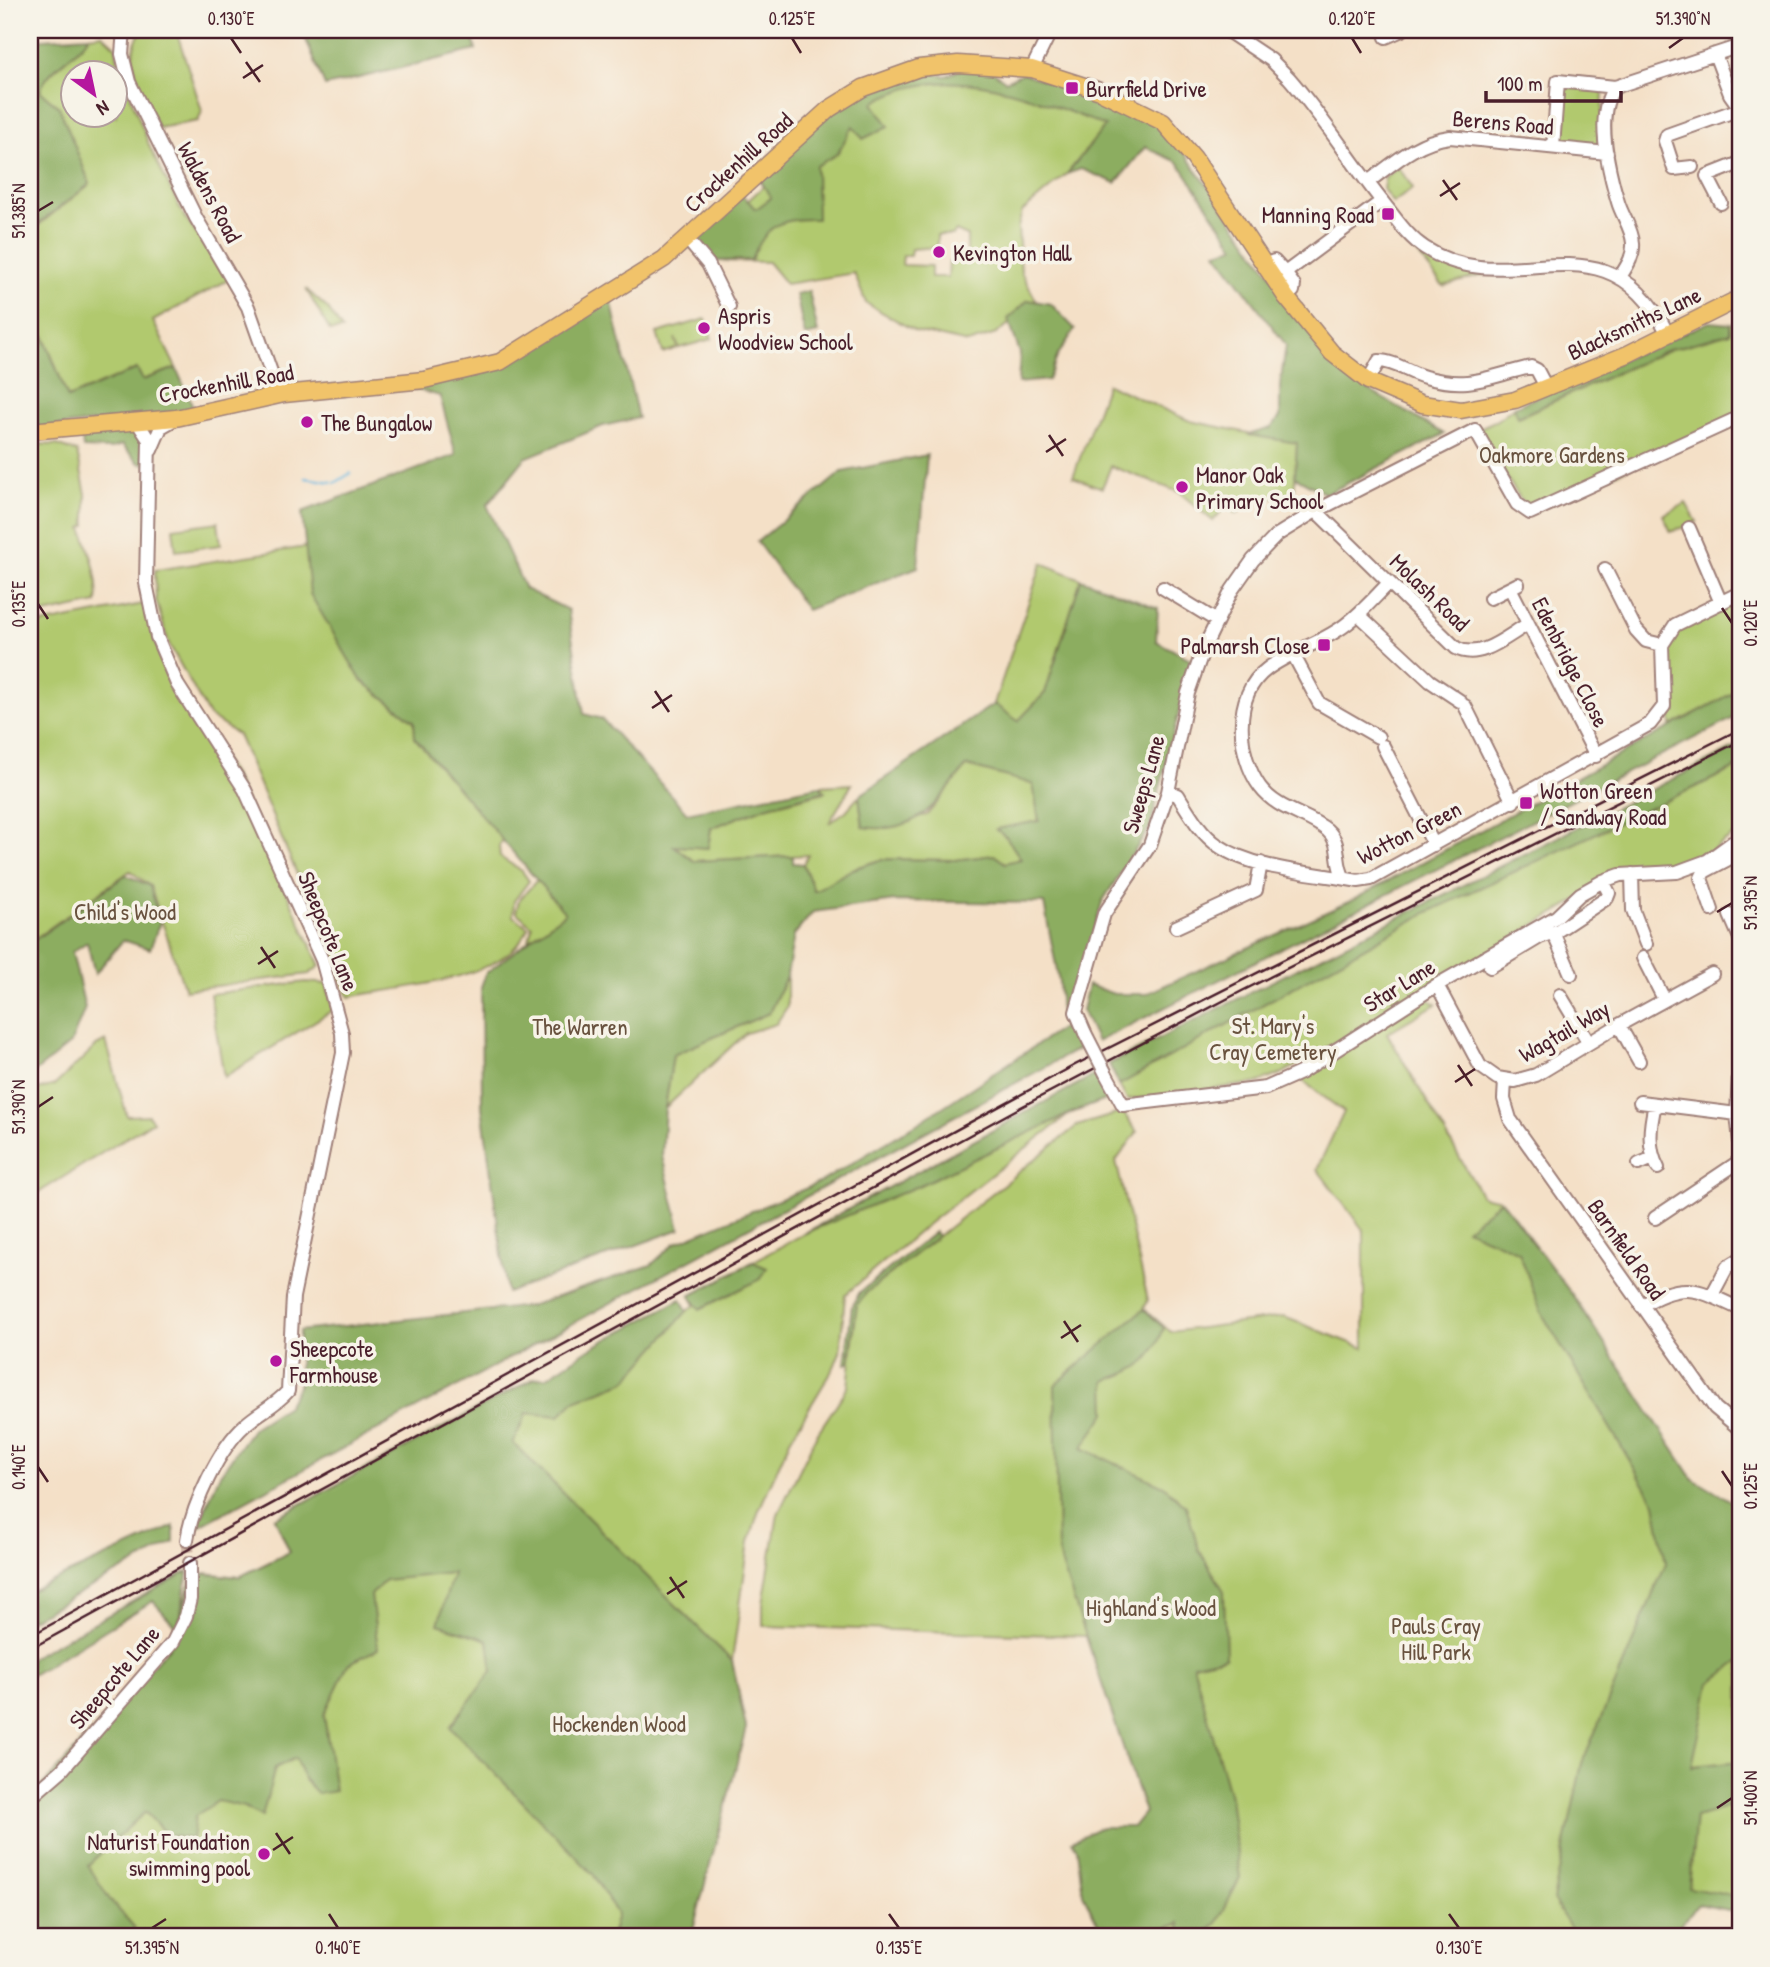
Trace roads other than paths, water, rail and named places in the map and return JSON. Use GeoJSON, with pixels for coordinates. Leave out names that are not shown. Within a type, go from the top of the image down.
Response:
{"type":"FeatureCollection","features":[{"type":"Feature","properties":{"kind":"main road","name":"Crockenhill Road"},"geometry":{"type":"LineString","coordinates":[[30,430],[176,418],[284,394],[424,380],[500,362],[664,259],[829,109],[863,88],[919,68],[958,64],[1032,69],[1100,91],[1163,122],[1194,158],[1286,297],[1332,353],[1368,381],[1422,404],[1444,409],[1480,409],[1515,400],[1546,387]]}},
{"type":"Feature","properties":{"kind":"main road","name":"Blacksmiths Lane"},"geometry":{"type":"LineString","coordinates":[[1546,387],[1668,334],[1740,298]]}},
{"type":"Feature","properties":{"kind":"street","name":"Waldens Road"},"geometry":{"type":"LineString","coordinates":[[124,30],[122,54],[129,82],[196,218],[248,307],[271,372],[284,394]]}},
{"type":"Feature","properties":{"kind":"street"},"geometry":{"type":"LineString","coordinates":[[1032,69],[1051,30]]}},
{"type":"Feature","properties":{"kind":"street"},"geometry":{"type":"LineString","coordinates":[[1226,30],[1271,60],[1289,78],[1405,230],[1425,248],[1458,263],[1493,268],[1579,264],[1620,277],[1639,292],[1668,334]]}},
{"type":"Feature","properties":{"kind":"street"},"geometry":{"type":"LineString","coordinates":[[1384,35],[1402,30]]}},
{"type":"Feature","properties":{"kind":"street"},"geometry":{"type":"LineString","coordinates":[[1553,147],[1558,81],[1615,87],[1740,46]]}},
{"type":"Feature","properties":{"kind":"street"},"geometry":{"type":"LineString","coordinates":[[1692,167],[1679,171],[1674,169],[1665,141],[1667,135],[1740,109],[1730,94],[1715,54]]}},
{"type":"Feature","properties":{"kind":"street"},"geometry":{"type":"LineString","coordinates":[[1615,87],[1606,104],[1607,153],[1618,203],[1633,241],[1631,259],[1620,277]]}},
{"type":"Feature","properties":{"kind":"street","name":"Berens Road"},"geometry":{"type":"LineString","coordinates":[[1368,182],[1413,149],[1450,137],[1607,153]]}},
{"type":"Feature","properties":{"kind":"street"},"geometry":{"type":"LineString","coordinates":[[1721,203],[1707,176],[1740,163]]}},
{"type":"Feature","properties":{"kind":"street"},"geometry":{"type":"LineString","coordinates":[[1285,273],[1382,201]]}},
{"type":"Feature","properties":{"kind":"street"},"geometry":{"type":"LineString","coordinates":[[686,238],[708,264],[729,307]]}},
{"type":"Feature","properties":{"kind":"street"},"geometry":{"type":"LineString","coordinates":[[1264,265],[1274,261],[1294,285],[1293,291],[1286,297]]}},
{"type":"Feature","properties":{"kind":"street"},"geometry":{"type":"LineString","coordinates":[[1368,381],[1379,362],[1387,361],[1423,377],[1454,384],[1489,380],[1531,367],[1537,370],[1546,387]]}},
{"type":"Feature","properties":{"kind":"street"},"geometry":{"type":"LineString","coordinates":[[265,398],[271,372]]}},
{"type":"Feature","properties":{"kind":"street"},"geometry":{"type":"LineString","coordinates":[[1480,409],[1475,430],[1517,504],[1530,513],[1740,417]]}},
{"type":"Feature","properties":{"kind":"street","name":"Sheepcote Lane"},"geometry":{"type":"LineString","coordinates":[[149,454],[162,427],[176,418]]}},
{"type":"Feature","properties":{"kind":"street","name":"Sheepcote Lane"},"geometry":{"type":"LineString","coordinates":[[136,420],[149,440],[146,583],[157,637],[177,684],[245,790],[317,948],[332,989],[344,1053],[293,1297],[288,1391],[235,1434],[211,1476],[189,1528],[187,1541]]}},
{"type":"Feature","properties":{"kind":"street","name":"Sweeps Lane"},"geometry":{"type":"LineString","coordinates":[[1123,1105],[1076,1012],[1104,914],[1150,845],[1168,792],[1188,693],[1232,590],[1253,560],[1277,535],[1316,511],[1475,430]]}},
{"type":"Feature","properties":{"kind":"street","name":"Molash Road"},"geometry":{"type":"LineString","coordinates":[[1316,511],[1456,649],[1466,654],[1477,652],[1528,624]]}},
{"type":"Feature","properties":{"kind":"street"},"geometry":{"type":"LineString","coordinates":[[1689,528],[1721,603]]}},
{"type":"Feature","properties":{"kind":"street"},"geometry":{"type":"LineString","coordinates":[[1605,569],[1636,630],[1646,641],[1662,645],[1675,625],[1740,593]]}},
{"type":"Feature","properties":{"kind":"street","name":"Wotton Green"},"geometry":{"type":"LineString","coordinates":[[1389,583],[1340,629],[1265,670],[1249,694],[1242,718],[1245,757],[1262,789],[1286,811],[1327,830],[1337,843],[1339,871],[1344,878],[1371,878],[1650,724],[1664,706],[1662,645]]}},
{"type":"Feature","properties":{"kind":"street","name":"Edenbridge Close"},"geometry":{"type":"LineString","coordinates":[[1490,598],[1514,586],[1528,624],[1596,756]]}},
{"type":"Feature","properties":{"kind":"street"},"geometry":{"type":"LineString","coordinates":[[1163,588],[1217,621]]}},
{"type":"Feature","properties":{"kind":"street"},"geometry":{"type":"LineString","coordinates":[[1358,614],[1430,681],[1463,703],[1513,802]]}},
{"type":"Feature","properties":{"kind":"street"},"geometry":{"type":"LineString","coordinates":[[1293,654],[1319,703],[1380,741],[1434,845]]}},
{"type":"Feature","properties":{"kind":"street"},"geometry":{"type":"LineString","coordinates":[[1168,792],[1178,795],[1194,821],[1219,846],[1261,863],[1344,878]]}},
{"type":"Feature","properties":{"kind":"street","name":"Star Lane"},"geometry":{"type":"LineString","coordinates":[[1123,1105],[1266,1088],[1300,1073],[1437,985],[1556,917],[1580,894],[1603,881],[1632,874],[1677,872],[1707,862],[1740,837]]}},
{"type":"Feature","properties":{"kind":"street"},"geometry":{"type":"LineString","coordinates":[[1712,910],[1701,878],[1704,872],[1740,853]]}},
{"type":"Feature","properties":{"kind":"street"},"geometry":{"type":"LineString","coordinates":[[1176,927],[1256,890],[1261,863]]}},
{"type":"Feature","properties":{"kind":"street"},"geometry":{"type":"LineString","coordinates":[[1632,874],[1633,910],[1646,944]]}},
{"type":"Feature","properties":{"kind":"street"},"geometry":{"type":"LineString","coordinates":[[1490,967],[1540,937],[1557,931],[1607,898],[1609,893],[1603,881]]}},
{"type":"Feature","properties":{"kind":"street"},"geometry":{"type":"LineString","coordinates":[[1730,915],[1740,938]]}},
{"type":"Feature","properties":{"kind":"street"},"geometry":{"type":"LineString","coordinates":[[1557,931],[1555,937],[1571,975]]}},
{"type":"Feature","properties":{"kind":"street"},"geometry":{"type":"LineString","coordinates":[[1643,958],[1664,999]]}},
{"type":"Feature","properties":{"kind":"street","name":"Wagtail Way"},"geometry":{"type":"LineString","coordinates":[[1437,985],[1476,1062],[1488,1073],[1504,1080],[1536,1075],[1619,1024],[1712,974]]}},
{"type":"Feature","properties":{"kind":"street"},"geometry":{"type":"LineString","coordinates":[[1560,995],[1589,1043]]}},
{"type":"Feature","properties":{"kind":"street"},"geometry":{"type":"LineString","coordinates":[[1619,1024],[1639,1061]]}},
{"type":"Feature","properties":{"kind":"street"},"geometry":{"type":"LineString","coordinates":[[1740,1055],[1737,1114],[1740,1142]]}},
{"type":"Feature","properties":{"kind":"street","name":"Barnfield Road"},"geometry":{"type":"LineString","coordinates":[[1504,1080],[1504,1099],[1510,1119],[1715,1408],[1740,1429]]}},
{"type":"Feature","properties":{"kind":"street"},"geometry":{"type":"LineString","coordinates":[[1640,1102],[1737,1114]]}},
{"type":"Feature","properties":{"kind":"street"},"geometry":{"type":"LineString","coordinates":[[1639,1164],[1656,1163],[1649,1131],[1655,1104]]}},
{"type":"Feature","properties":{"kind":"street"},"geometry":{"type":"LineString","coordinates":[[1662,1218],[1740,1161]]}},
{"type":"Feature","properties":{"kind":"street"},"geometry":{"type":"LineString","coordinates":[[1712,1295],[1727,1267],[1740,1259]]}},
{"type":"Feature","properties":{"kind":"street"},"geometry":{"type":"LineString","coordinates":[[1642,1306],[1663,1293],[1681,1288],[1712,1295],[1740,1308]]}},
{"type":"Feature","properties":{"kind":"street","name":"Sheepcote Lane"},"geometry":{"type":"LineString","coordinates":[[30,1798],[62,1770],[173,1642],[186,1616],[190,1599],[190,1563]]}},
{"type":"Feature","properties":{"kind":"waterway"},"geometry":{"type":"LineString","coordinates":[[335,483],[351,473]]}},
{"type":"Feature","properties":{"kind":"waterway"},"geometry":{"type":"LineString","coordinates":[[306,478],[332,482]]}},
{"type":"Feature","properties":{"kind":"tunnel"},"geometry":{"type":"LineString","coordinates":[[187,1540],[190,1563]]}},
{"type":"Feature","properties":{"kind":"railway"},"geometry":{"type":"LineString","coordinates":[[30,1636],[1075,1065],[1740,729]]}},
{"type":"Feature","properties":{"kind":"railway"},"geometry":{"type":"LineString","coordinates":[[30,1649],[1021,1107],[1242,991],[1740,741]]}},
{"type":"Feature","properties":{"kind":"place","name":"Burrfield Drive"},"geometry":{"type":"Point","coordinates":[1072,88]}},
{"type":"Feature","properties":{"kind":"place","name":"Manning Road"},"geometry":{"type":"Point","coordinates":[1388,214]}},
{"type":"Feature","properties":{"kind":"place","name":"Kevington Hall"},"geometry":{"type":"Point","coordinates":[939,252]}},
{"type":"Feature","properties":{"kind":"place","name":"Aspris Woodview School"},"geometry":{"type":"Point","coordinates":[704,328]}},
{"type":"Feature","properties":{"kind":"place","name":"The Bungalow"},"geometry":{"type":"Point","coordinates":[307,422]}},
{"type":"Feature","properties":{"kind":"place","name":"Manor Oak Primary School"},"geometry":{"type":"Point","coordinates":[1182,487]}},
{"type":"Feature","properties":{"kind":"place","name":"Palmarsh Close"},"geometry":{"type":"Point","coordinates":[1324,645]}},
{"type":"Feature","properties":{"kind":"place","name":"Wotton Green / Sandway Road"},"geometry":{"type":"Point","coordinates":[1526,803]}},
{"type":"Feature","properties":{"kind":"place","name":"Sheepcote Farmhouse"},"geometry":{"type":"Point","coordinates":[276,1361]}},
{"type":"Feature","properties":{"kind":"place","name":"Naturist Foundation swimming pool"},"geometry":{"type":"Point","coordinates":[264,1854]}},
{"type":"Feature","properties":{"kind":"park label","name":"Oakmore Gardens"},"geometry":{"type":"Point","coordinates":[1552,454]}},
{"type":"Feature","properties":{"kind":"park label","name":"Child's Wood"},"geometry":{"type":"Point","coordinates":[125,911]}},
{"type":"Feature","properties":{"kind":"park label","name":"The Warren"},"geometry":{"type":"Point","coordinates":[580,1026]}},
{"type":"Feature","properties":{"kind":"park label","name":"St. Mary's Cray Cemetery"},"geometry":{"type":"Point","coordinates":[1273,1038]}},
{"type":"Feature","properties":{"kind":"park label","name":"Highland's Wood"},"geometry":{"type":"Point","coordinates":[1151,1607]}},
{"type":"Feature","properties":{"kind":"park label","name":"Pauls Cray Hill Park"},"geometry":{"type":"Point","coordinates":[1436,1638]}},
{"type":"Feature","properties":{"kind":"park label","name":"Hockenden Wood"},"geometry":{"type":"Point","coordinates":[619,1723]}}]}
